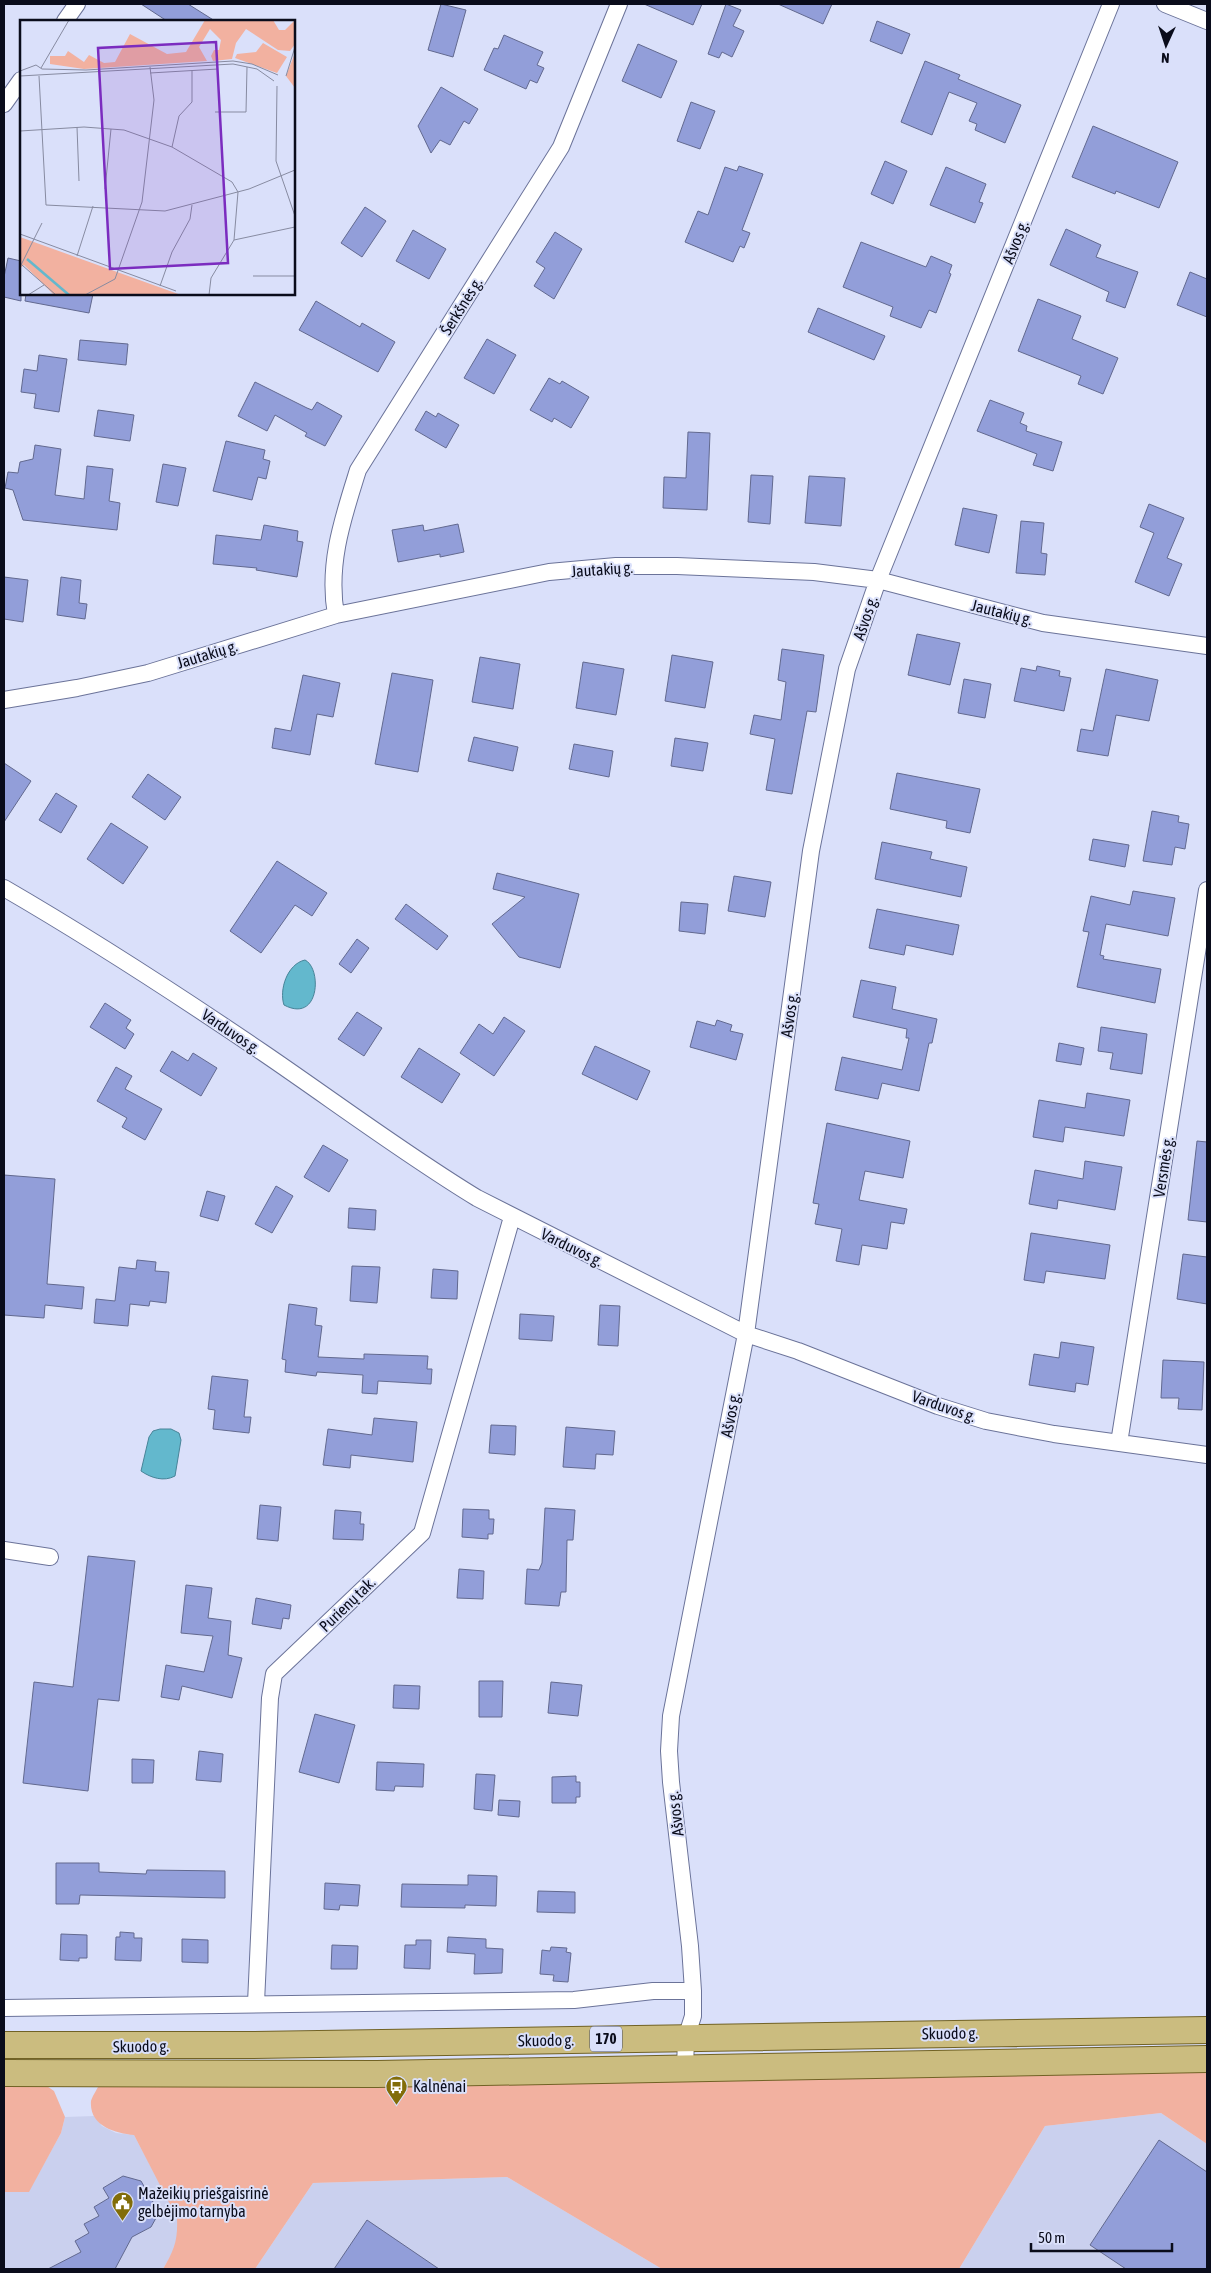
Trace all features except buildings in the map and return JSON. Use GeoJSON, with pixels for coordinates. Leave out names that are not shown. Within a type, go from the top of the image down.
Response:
{"type":"FeatureCollection","features":[{"type":"Feature","properties":{"kind":"main road","name":"Skuodo g."},"geometry":{"type":"LineString","coordinates":[[4,2045],[234,2045],[1207,2030]]}},
{"type":"Feature","properties":{"kind":"main road","name":"Skuodo g."},"geometry":{"type":"LineString","coordinates":[[4,2072],[377,2074],[1207,2059]]}},
{"type":"Feature","properties":{"kind":"street"},"geometry":{"type":"LineString","coordinates":[[65,20],[77,4]]}},
{"type":"Feature","properties":{"kind":"street","name":"Šerkšnės g."},"geometry":{"type":"LineString","coordinates":[[336,615],[332,596],[334,559],[340,527],[358,470],[561,146],[619,4]]}},
{"type":"Feature","properties":{"kind":"street","name":"Ašvos g."},"geometry":{"type":"LineString","coordinates":[[685,2069],[686,2038],[693,2016],[693,1991],[690,1946],[671,1782],[669,1751],[671,1716],[746,1334],[811,851],[847,670],[878,580],[1111,4]]}},
{"type":"Feature","properties":{"kind":"street"},"geometry":{"type":"LineString","coordinates":[[1165,4],[1207,21]]}},
{"type":"Feature","properties":{"kind":"street"},"geometry":{"type":"LineString","coordinates":[[4,104],[20,81]]}},
{"type":"Feature","properties":{"kind":"street","name":"Jautakių g."},"geometry":{"type":"LineString","coordinates":[[4,700],[77,688],[148,672],[336,615],[549,572],[616,566],[677,566],[814,572],[878,580],[1043,623],[1207,646]]}},
{"type":"Feature","properties":{"kind":"street","name":"Varduvos g."},"geometry":{"type":"LineString","coordinates":[[4,888],[148,976],[262,1052],[439,1175],[512,1218],[746,1334],[798,1351],[938,1406],[986,1421],[1054,1434],[1207,1455]]}},
{"type":"Feature","properties":{"kind":"street","name":"Versmės g."},"geometry":{"type":"LineString","coordinates":[[1119,1443],[1207,890]]}},
{"type":"Feature","properties":{"kind":"street","name":"Purienų tak."},"geometry":{"type":"LineString","coordinates":[[256,2003],[268,1736],[274,1674],[422,1533],[512,1218]]}},
{"type":"Feature","properties":{"kind":"street"},"geometry":{"type":"LineString","coordinates":[[4,1550],[50,1557]]}},
{"type":"Feature","properties":{"kind":"street"},"geometry":{"type":"LineString","coordinates":[[4,2008],[574,2000],[653,1992],[693,1991]]}},
{"type":"Feature","properties":{"kind":"shaded area"},"geometry":{"type":"Polygon","coordinates":[[[1207,2071],[1207,2144],[1161,2113],[1045,2126],[959,2269],[662,2269],[507,2177],[313,2183],[255,2269],[163,2269],[174,2245],[177,2233],[177,2218],[134,2135],[105,2127],[94,2117],[91,2110],[91,2101],[98,2087],[1207,2071]]]}},
{"type":"Feature","properties":{"kind":"shaded area"},"geometry":{"type":"Polygon","coordinates":[[[4,2084],[44,2084],[54,2091],[65,2117],[61,2133],[29,2192],[4,2192],[4,2084]]]}},
{"type":"Feature","properties":{"kind":"shaded area"},"geometry":{"type":"Polygon","coordinates":[[[1161,2113],[1207,2144],[1207,2269],[959,2269],[1045,2126],[1161,2113]]]}},
{"type":"Feature","properties":{"kind":"shaded area"},"geometry":{"type":"Polygon","coordinates":[[[94,2116],[102,2126],[116,2133],[134,2135],[178,2218],[175,2248],[163,2269],[4,2269],[4,2192],[29,2191],[61,2133],[65,2117],[94,2116]]]}},
{"type":"Feature","properties":{"kind":"shaded area"},"geometry":{"type":"Polygon","coordinates":[[[507,2177],[662,2269],[255,2269],[313,2183],[507,2177]]]}},
{"type":"Feature","properties":{"kind":"water"},"geometry":{"type":"Polygon","coordinates":[[[305,960],[314,973],[314,993],[311,1001],[305,1007],[296,1009],[284,1005],[284,985],[293,967],[305,960]]]}},
{"type":"Feature","properties":{"kind":"water"},"geometry":{"type":"Polygon","coordinates":[[[171,1429],[179,1433],[181,1440],[175,1476],[166,1479],[149,1476],[141,1471],[149,1437],[153,1431],[171,1429]]]}},
{"type":"Feature","properties":{"kind":"place","name":"Kalnėnai"},"geometry":{"type":"Point","coordinates":[397,2105]}},
{"type":"Feature","properties":{"kind":"place","name":"Mažeikių priešgaisrinė gelbėjimo tarnyba"},"geometry":{"type":"Point","coordinates":[122,2221]}}]}
